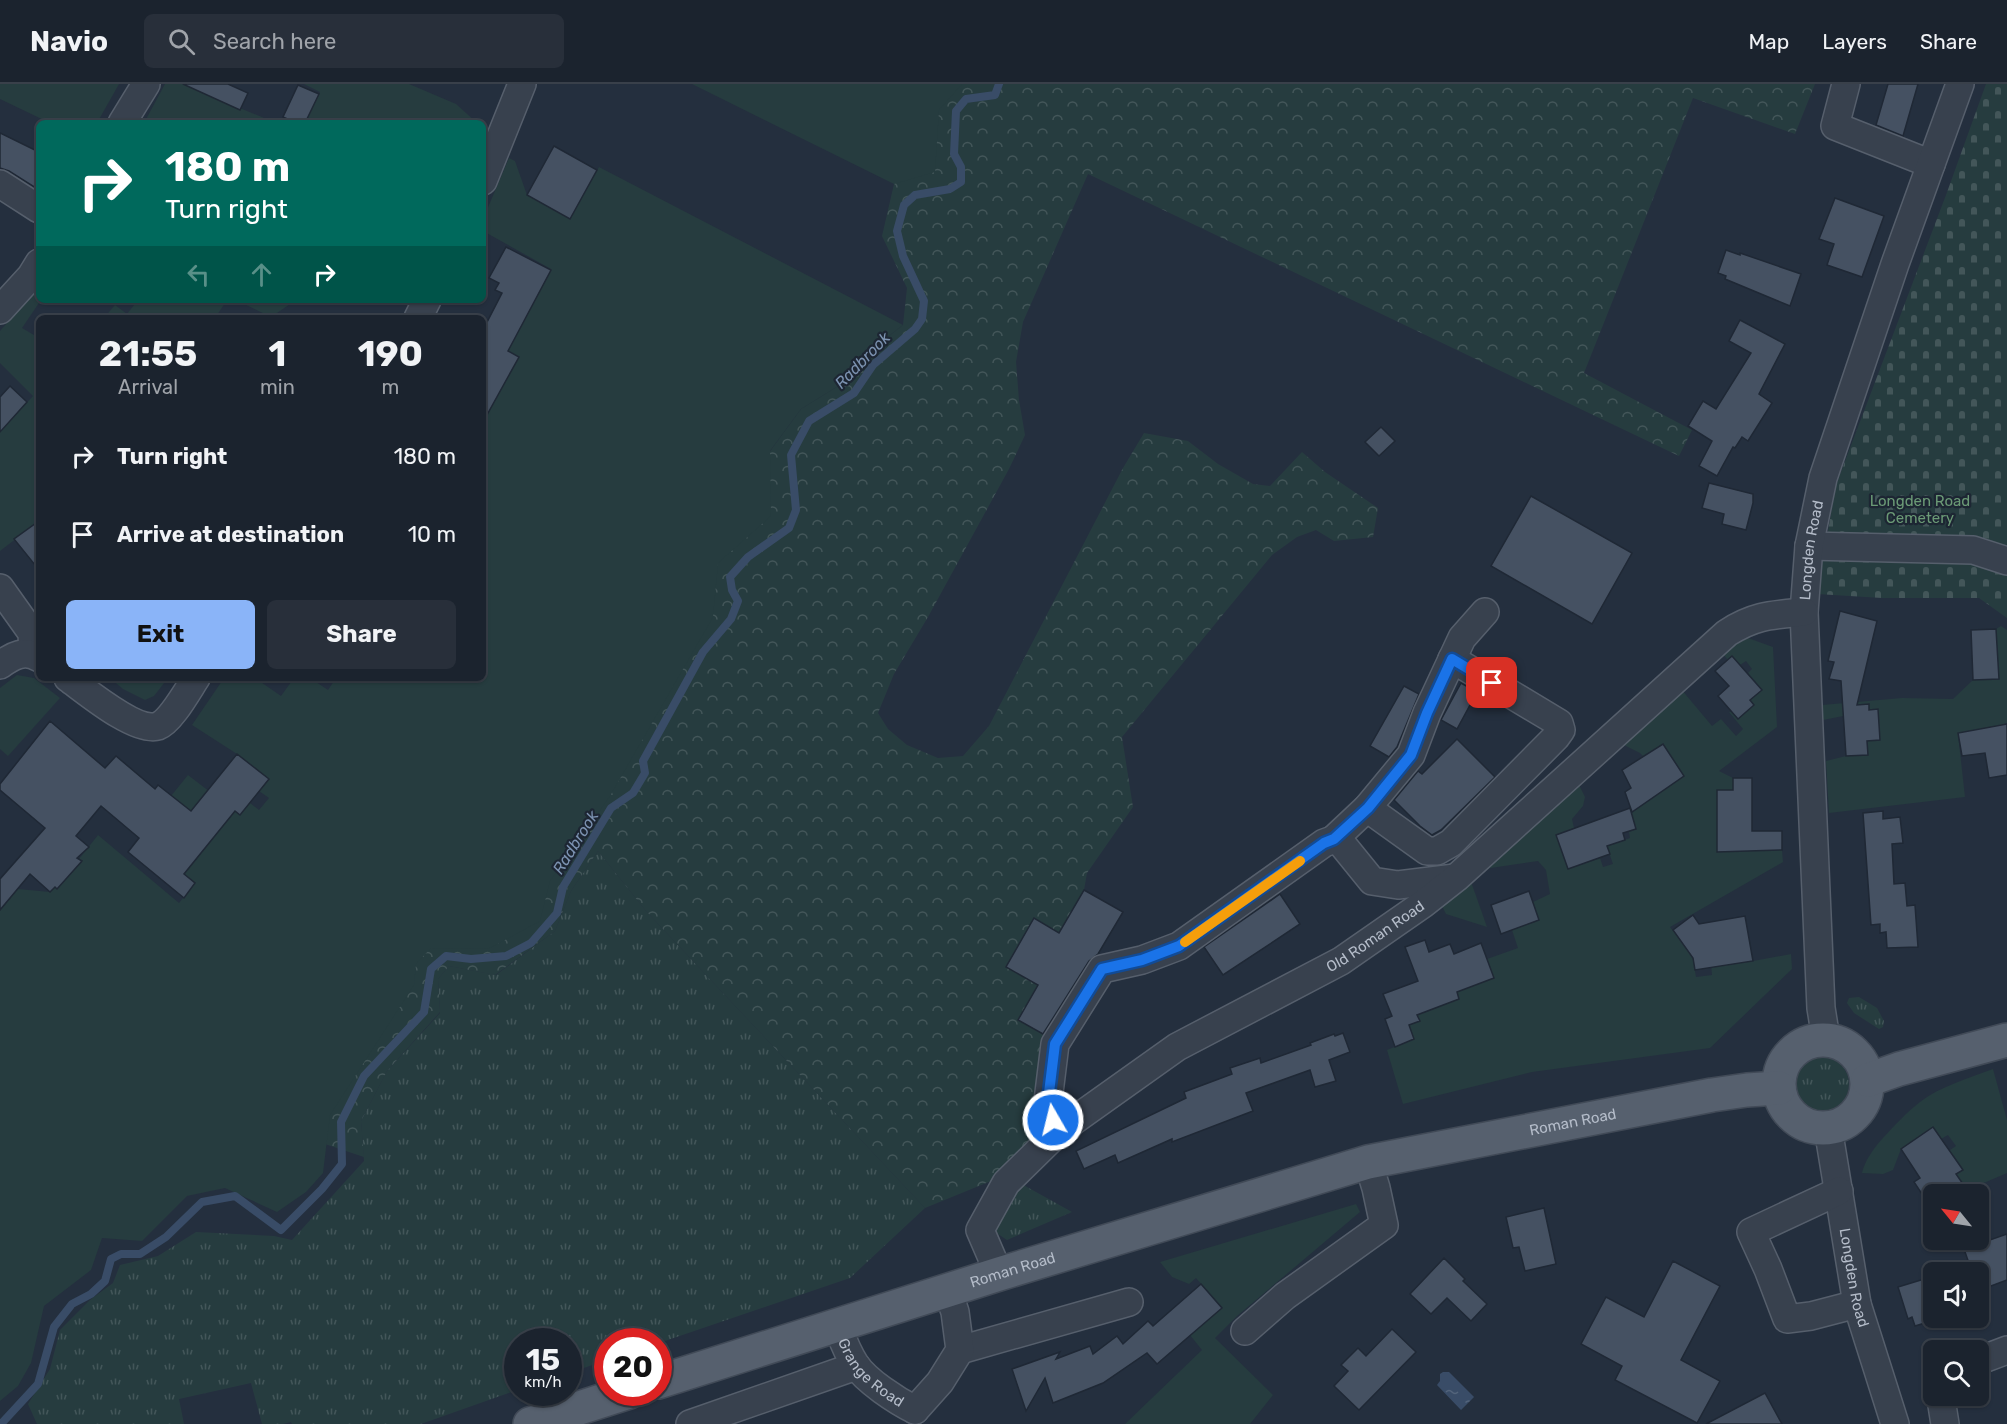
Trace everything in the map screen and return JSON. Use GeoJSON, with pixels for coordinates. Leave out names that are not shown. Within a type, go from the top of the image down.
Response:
{"type":"FeatureCollection","features":[{"type":"Feature","properties":{"kind":"main road"},"geometry":{"type":"LineString","coordinates":[[1826,1039],[1846,1045],[1860,1059],[1868,1080],[1864,1102],[1855,1115],[1850,1120],[1828,1128],[1807,1125],[1789,1112],[1781,1099],[1779,1088],[1783,1064],[1793,1051],[1803,1044],[1826,1039]]}},
{"type":"Feature","properties":{"kind":"main road"},"geometry":{"type":"LineString","coordinates":[[1868,1080],[1899,1069],[2007,1040]]}},
{"type":"Feature","properties":{"kind":"main road","name":"Roman Road"},"geometry":{"type":"LineString","coordinates":[[672,1378],[999,1274],[1368,1162],[1712,1095],[1779,1088]]}},
{"type":"Feature","properties":{"kind":"main road"},"geometry":{"type":"LineString","coordinates":[[530,1424],[594,1403]]}},
{"type":"Feature","properties":{"kind":"street"},"geometry":{"type":"LineString","coordinates":[[124,120],[146,84]]}},
{"type":"Feature","properties":{"kind":"street"},"geometry":{"type":"LineString","coordinates":[[486,174],[522,84]]}},
{"type":"Feature","properties":{"kind":"street"},"geometry":{"type":"LineString","coordinates":[[1846,84],[1835,126],[1930,164]]}},
{"type":"Feature","properties":{"kind":"street","name":"Longden Road"},"geometry":{"type":"LineString","coordinates":[[1826,1039],[1821,997],[1804,612],[1809,546],[1823,478],[1930,164],[1960,84]]}},
{"type":"Feature","properties":{"kind":"street"},"geometry":{"type":"LineString","coordinates":[[0,184],[36,207]]}},
{"type":"Feature","properties":{"kind":"street"},"geometry":{"type":"LineString","coordinates":[[0,310],[36,268]]}},
{"type":"Feature","properties":{"kind":"street"},"geometry":{"type":"LineString","coordinates":[[1809,546],[1973,550],[2007,561]]}},
{"type":"Feature","properties":{"kind":"street"},"geometry":{"type":"LineString","coordinates":[[0,588],[32,633],[36,656],[15,654],[0,665]]}},
{"type":"Feature","properties":{"kind":"street"},"geometry":{"type":"LineString","coordinates":[[1059,1131],[1047,1109],[1055,1044],[1102,969],[1142,960],[1179,946],[1324,843],[1334,839],[1368,808],[1411,755],[1427,713],[1462,638],[1485,612]]}},
{"type":"Feature","properties":{"kind":"street","name":"Old Roman Road"},"geometry":{"type":"LineString","coordinates":[[999,1274],[980,1230],[1006,1183],[1059,1131],[1177,1047],[1341,961],[1423,904],[1456,878],[1727,633],[1745,621],[1771,615],[1804,612]]}},
{"type":"Feature","properties":{"kind":"street"},"geometry":{"type":"LineString","coordinates":[[1368,808],[1427,851],[1437,850],[1451,843],[1561,730],[1559,723],[1452,659]]}},
{"type":"Feature","properties":{"kind":"street"},"geometry":{"type":"LineString","coordinates":[[72,681],[128,720],[146,726],[158,726],[167,719],[194,681]]}},
{"type":"Feature","properties":{"kind":"street"},"geometry":{"type":"LineString","coordinates":[[1334,839],[1342,844],[1372,881],[1398,885],[1456,878]]}},
{"type":"Feature","properties":{"kind":"street","name":"Longden Road"},"geometry":{"type":"LineString","coordinates":[[1828,1128],[1857,1304],[1895,1424]]}},
{"type":"Feature","properties":{"kind":"street"},"geometry":{"type":"LineString","coordinates":[[1245,1331],[1285,1296],[1384,1226],[1368,1162]]}},
{"type":"Feature","properties":{"kind":"street"},"geometry":{"type":"LineString","coordinates":[[1839,1191],[1751,1232],[1787,1319],[1811,1316],[1857,1304]]}},
{"type":"Feature","properties":{"kind":"street"},"geometry":{"type":"LineString","coordinates":[[948,1291],[955,1312],[960,1350],[1129,1302]]}},
{"type":"Feature","properties":{"kind":"street","name":"Grange Road"},"geometry":{"type":"LineString","coordinates":[[837,1325],[856,1366],[916,1417],[960,1350]]}},
{"type":"Feature","properties":{"kind":"street"},"geometry":{"type":"LineString","coordinates":[[1989,1357],[2007,1350]]}},
{"type":"Feature","properties":{"kind":"street"},"geometry":{"type":"LineString","coordinates":[[690,1424],[856,1366]]}},
{"type":"Feature","properties":{"kind":"street"},"geometry":{"type":"LineString","coordinates":[[1943,1406],[1945,1424]]}},
{"type":"Feature","properties":{"kind":"green space"},"geometry":{"type":"Polygon","coordinates":[[[0,84],[119,84],[99,120],[44,120],[0,99],[0,84]]]}},
{"type":"Feature","properties":{"kind":"green space"},"geometry":{"type":"Polygon","coordinates":[[[165,84],[182,84],[269,120],[146,120],[165,84]]]}},
{"type":"Feature","properties":{"kind":"green space"},"geometry":{"type":"Polygon","coordinates":[[[304,84],[409,84],[456,104],[474,120],[306,120],[320,92],[304,84]]]}},
{"type":"Feature","properties":{"kind":"green space"},"geometry":{"type":"Polygon","coordinates":[[[692,84],[962,84],[939,110],[935,172],[894,184],[692,84]]]}},
{"type":"Feature","properties":{"kind":"green space"},"geometry":{"type":"Polygon","coordinates":[[[904,84],[1815,84],[1795,134],[1693,98],[1584,373],[1692,430],[1679,456],[1088,174],[1023,322],[1016,362],[1025,435],[1009,469],[928,617],[894,674],[878,713],[888,729],[907,745],[938,758],[963,756],[989,726],[1123,468],[1144,433],[1188,441],[1218,464],[1253,484],[1270,486],[1302,452],[1325,472],[1378,508],[1373,537],[1334,541],[1316,530],[1297,537],[1272,555],[1122,737],[1133,807],[1087,873],[1084,890],[1059,933],[1034,919],[1006,966],[1038,985],[1018,1020],[1049,1038],[1039,1118],[1044,1140],[996,1179],[925,1208],[646,911],[598,851],[571,891],[555,931],[495,975],[449,966],[438,979],[440,1012],[387,1071],[361,1121],[364,1157],[274,1127],[801,409],[848,380],[867,353],[903,325],[907,288],[882,236],[894,184],[904,84]]]}},
{"type":"Feature","properties":{"kind":"green space","name":"Longden Road Cemetery"},"geometry":{"type":"Polygon","coordinates":[[[1986,84],[2007,84],[2007,618],[1979,598],[1882,598],[1817,594],[1836,485],[1986,84]]]}},
{"type":"Feature","properties":{"kind":"green space"},"geometry":{"type":"Polygon","coordinates":[[[509,158],[515,161],[527,195],[570,218],[599,167],[903,325],[867,353],[848,380],[801,409],[770,451],[771,516],[718,563],[713,617],[610,796],[550,881],[540,921],[488,949],[431,948],[416,964],[414,985],[330,1115],[323,1173],[306,1192],[277,1212],[225,1188],[187,1196],[142,1241],[102,1238],[91,1270],[44,1306],[31,1363],[18,1386],[0,1401],[0,904],[3,906],[18,889],[50,892],[55,887],[57,889],[82,862],[79,859],[98,835],[179,903],[195,883],[184,874],[217,833],[171,796],[188,775],[240,815],[250,803],[259,810],[269,798],[259,791],[269,779],[237,754],[192,725],[222,681],[259,681],[281,696],[292,681],[314,681],[328,690],[334,681],[486,681],[486,351],[517,333],[551,269],[486,233],[486,212],[509,158]]]}},
{"type":"Feature","properties":{"kind":"green space"},"geometry":{"type":"Polygon","coordinates":[[[35,291],[36,303],[39,303],[22,328],[36,336],[36,523],[0,551],[0,432],[33,396],[0,363],[0,331],[35,291]]]}},
{"type":"Feature","properties":{"kind":"green space"},"geometry":{"type":"Polygon","coordinates":[[[136,303],[225,303],[217,315],[107,315],[115,305],[127,314],[136,303]]]}},
{"type":"Feature","properties":{"kind":"green space"},"geometry":{"type":"Polygon","coordinates":[[[242,303],[292,303],[274,315],[267,315],[242,303]]]}},
{"type":"Feature","properties":{"kind":"green space"},"geometry":{"type":"Polygon","coordinates":[[[2001,626],[2007,630],[2007,723],[2004,724],[2006,737],[1994,726],[1958,734],[1965,797],[1829,813],[1826,761],[1846,756],[1868,755],[1867,741],[1880,740],[1868,704],[1843,706],[1843,716],[1823,720],[1822,705],[1902,698],[1953,699],[1973,680],[1999,678],[1996,629],[2001,626]]]}},
{"type":"Feature","properties":{"kind":"green space"},"geometry":{"type":"Polygon","coordinates":[[[1748,638],[1773,647],[1777,727],[1719,771],[1733,778],[1733,790],[1721,790],[1721,798],[1717,798],[1717,852],[1739,852],[1739,843],[1760,850],[1782,850],[1783,862],[1670,927],[1681,941],[1707,922],[1711,949],[1692,952],[1696,977],[1712,975],[1711,964],[1753,961],[1791,954],[1792,969],[1710,1048],[1532,1072],[1403,1104],[1387,1050],[1414,1039],[1409,1025],[1419,1021],[1416,1011],[1424,1013],[1449,1003],[1447,995],[1487,959],[1518,948],[1512,930],[1535,922],[1538,916],[1533,902],[1550,894],[1546,870],[1538,861],[1484,869],[1576,779],[1585,797],[1583,806],[1572,819],[1574,828],[1556,835],[1568,869],[1600,858],[1603,867],[1613,864],[1606,844],[1630,838],[1629,832],[1636,829],[1631,813],[1684,776],[1663,744],[1643,756],[1618,742],[1681,689],[1712,726],[1721,719],[1736,736],[1743,729],[1729,712],[1746,712],[1754,705],[1750,700],[1762,690],[1748,673],[1752,669],[1746,661],[1740,665],[1728,660],[1721,652],[1734,641],[1748,638]]]}},
{"type":"Feature","properties":{"kind":"green space"},"geometry":{"type":"Polygon","coordinates":[[[17,675],[34,678],[60,698],[8,756],[0,749],[0,688],[17,675]]]}},
{"type":"Feature","properties":{"kind":"green space"},"geometry":{"type":"Polygon","coordinates":[[[114,681],[166,681],[154,696],[145,700],[123,689],[114,681]]]}},
{"type":"Feature","properties":{"kind":"green space"},"geometry":{"type":"Polygon","coordinates":[[[598,851],[646,911],[925,1208],[850,1278],[672,1339],[672,1328],[594,1328],[594,1364],[582,1369],[582,1328],[504,1328],[504,1395],[421,1424],[292,1424],[291,1422],[262,1424],[251,1383],[179,1399],[184,1424],[37,1424],[28,1404],[50,1369],[60,1330],[90,1300],[113,1283],[120,1265],[158,1256],[196,1232],[274,1236],[292,1240],[364,1161],[361,1121],[387,1071],[440,1013],[438,979],[449,966],[496,975],[555,931],[571,891],[598,851]]]}},
{"type":"Feature","properties":{"kind":"green space"},"geometry":{"type":"Polygon","coordinates":[[[1469,876],[1487,927],[1446,914],[1440,902],[1469,876]]]}},
{"type":"Feature","properties":{"kind":"green space"},"geometry":{"type":"Polygon","coordinates":[[[1859,997],[1877,1008],[1884,1021],[1883,1027],[1879,1029],[1854,1013],[1847,1003],[1849,998],[1859,997]]]}},
{"type":"Feature","properties":{"kind":"green space"},"geometry":{"type":"Polygon","coordinates":[[[1822,1057],[1832,1059],[1841,1065],[1847,1074],[1849,1084],[1847,1094],[1841,1103],[1832,1109],[1822,1111],[1812,1109],[1803,1103],[1797,1094],[1795,1084],[1797,1074],[1803,1065],[1812,1059],[1822,1057]]]}},
{"type":"Feature","properties":{"kind":"green space"},"geometry":{"type":"Polygon","coordinates":[[[1993,1069],[2007,1120],[2007,1173],[1981,1184],[1961,1184],[1956,1174],[1963,1169],[1954,1156],[1941,1163],[1938,1158],[1956,1146],[1948,1135],[1941,1139],[1933,1128],[1901,1149],[1893,1170],[1883,1174],[1862,1173],[1876,1146],[1901,1119],[1928,1096],[1993,1069]]]}},
{"type":"Feature","properties":{"kind":"green space"},"geometry":{"type":"Polygon","coordinates":[[[1018,1182],[1072,1212],[1007,1240],[998,1234],[992,1224],[1018,1182]]]}},
{"type":"Feature","properties":{"kind":"green space"},"geometry":{"type":"Polygon","coordinates":[[[1356,1204],[1360,1212],[1237,1316],[1215,1338],[1273,1395],[1250,1424],[1125,1424],[1202,1350],[1190,1335],[1222,1308],[1196,1278],[1189,1284],[1172,1277],[1160,1262],[1356,1204]]]}},
{"type":"Feature","properties":{"kind":"water"},"geometry":{"type":"Polygon","coordinates":[[[1449,1372],[1474,1397],[1461,1410],[1437,1385],[1440,1381],[1440,1374],[1449,1372]]]}},
{"type":"Feature","properties":{"kind":"building"},"geometry":{"type":"Polygon","coordinates":[[[183,84],[228,84],[248,93],[240,110],[183,84]]]}},
{"type":"Feature","properties":{"kind":"building"},"geometry":{"type":"Polygon","coordinates":[[[1888,84],[1918,84],[1903,136],[1876,125],[1888,84]]]}},
{"type":"Feature","properties":{"kind":"building"},"geometry":{"type":"Polygon","coordinates":[[[298,85],[319,94],[306,120],[290,120],[283,117],[298,85]]]}},
{"type":"Feature","properties":{"kind":"building"},"geometry":{"type":"Polygon","coordinates":[[[0,133],[36,151],[36,188],[9,171],[0,168],[0,133]]]}},
{"type":"Feature","properties":{"kind":"building"},"geometry":{"type":"Polygon","coordinates":[[[554,146],[597,170],[570,219],[527,195],[554,146]]]}},
{"type":"Feature","properties":{"kind":"building"},"geometry":{"type":"Polygon","coordinates":[[[1835,198],[1884,216],[1862,277],[1827,265],[1834,244],[1819,239],[1835,198]]]}},
{"type":"Feature","properties":{"kind":"building"},"geometry":{"type":"Polygon","coordinates":[[[506,247],[551,270],[508,351],[519,357],[486,417],[486,324],[502,293],[495,290],[499,283],[489,278],[506,247]]]}},
{"type":"Feature","properties":{"kind":"building"},"geometry":{"type":"Polygon","coordinates":[[[1726,250],[1801,274],[1790,306],[1725,279],[1726,276],[1718,273],[1726,250]]]}},
{"type":"Feature","properties":{"kind":"building"},"geometry":{"type":"Polygon","coordinates":[[[1740,320],[1785,344],[1759,394],[1772,403],[1748,441],[1742,437],[1735,448],[1733,447],[1717,476],[1699,466],[1712,441],[1688,426],[1703,401],[1716,409],[1751,353],[1729,341],[1740,320]]]}},
{"type":"Feature","properties":{"kind":"building"},"geometry":{"type":"Polygon","coordinates":[[[10,386],[27,402],[0,432],[0,397],[10,386]]]}},
{"type":"Feature","properties":{"kind":"building"},"geometry":{"type":"Polygon","coordinates":[[[1381,427],[1395,441],[1379,456],[1365,442],[1381,427]]]}},
{"type":"Feature","properties":{"kind":"building"},"geometry":{"type":"Polygon","coordinates":[[[1709,483],[1753,494],[1746,530],[1722,524],[1724,514],[1702,508],[1709,483]]]}},
{"type":"Feature","properties":{"kind":"building"},"geometry":{"type":"Polygon","coordinates":[[[1531,496],[1632,553],[1592,624],[1491,566],[1531,496]]]}},
{"type":"Feature","properties":{"kind":"building"},"geometry":{"type":"Polygon","coordinates":[[[36,523],[36,566],[14,539],[36,523]]]}},
{"type":"Feature","properties":{"kind":"building"},"geometry":{"type":"Polygon","coordinates":[[[1840,611],[1877,621],[1857,705],[1869,704],[1869,710],[1878,709],[1880,740],[1867,741],[1868,755],[1846,756],[1841,681],[1829,679],[1834,662],[1828,661],[1840,611]]]}},
{"type":"Feature","properties":{"kind":"building"},"geometry":{"type":"Polygon","coordinates":[[[1996,629],[1999,679],[1973,680],[1971,630],[1996,629]]]}},
{"type":"Feature","properties":{"kind":"building"},"geometry":{"type":"Polygon","coordinates":[[[1732,656],[1762,690],[1750,700],[1754,705],[1738,719],[1718,696],[1729,686],[1715,671],[1732,656]]]}},
{"type":"Feature","properties":{"kind":"building"},"geometry":{"type":"Polygon","coordinates":[[[1461,683],[1477,692],[1457,729],[1441,720],[1461,683]]]}},
{"type":"Feature","properties":{"kind":"building"},"geometry":{"type":"Polygon","coordinates":[[[1404,686],[1419,694],[1397,747],[1389,757],[1370,746],[1404,686]]]}},
{"type":"Feature","properties":{"kind":"building"},"geometry":{"type":"Polygon","coordinates":[[[50,721],[105,768],[116,756],[155,789],[158,785],[191,811],[237,754],[269,779],[240,815],[235,811],[184,874],[195,883],[184,898],[128,852],[139,838],[101,806],[76,836],[89,847],[77,858],[82,861],[57,889],[55,887],[50,892],[30,874],[0,910],[0,879],[45,828],[0,790],[0,784],[50,721]]]}},
{"type":"Feature","properties":{"kind":"building"},"geometry":{"type":"Polygon","coordinates":[[[2007,724],[2007,775],[1989,778],[1985,753],[1962,756],[1958,733],[2007,724]]]}},
{"type":"Feature","properties":{"kind":"building"},"geometry":{"type":"Polygon","coordinates":[[[1457,739],[1495,777],[1441,830],[1432,835],[1394,800],[1418,771],[1422,774],[1457,739]]]}},
{"type":"Feature","properties":{"kind":"building"},"geometry":{"type":"Polygon","coordinates":[[[1663,744],[1684,776],[1632,812],[1625,792],[1631,788],[1622,770],[1663,744]]]}},
{"type":"Feature","properties":{"kind":"building"},"geometry":{"type":"Polygon","coordinates":[[[1733,778],[1752,778],[1752,831],[1782,831],[1782,850],[1717,852],[1717,790],[1733,790],[1733,778]]]}},
{"type":"Feature","properties":{"kind":"building"},"geometry":{"type":"Polygon","coordinates":[[[1630,808],[1636,829],[1623,833],[1625,840],[1607,846],[1610,854],[1568,869],[1556,835],[1630,808]]]}},
{"type":"Feature","properties":{"kind":"building"},"geometry":{"type":"Polygon","coordinates":[[[1883,811],[1883,819],[1900,817],[1903,843],[1892,844],[1894,884],[1905,883],[1907,906],[1915,905],[1918,947],[1887,948],[1886,932],[1880,933],[1880,924],[1871,925],[1863,813],[1883,811]]]}},
{"type":"Feature","properties":{"kind":"building"},"geometry":{"type":"Polygon","coordinates":[[[1084,890],[1123,912],[1098,954],[1089,961],[1043,1034],[1018,1020],[1038,985],[1006,967],[1034,918],[1059,933],[1084,890]]]}},
{"type":"Feature","properties":{"kind":"building"},"geometry":{"type":"Polygon","coordinates":[[[1529,891],[1539,920],[1501,934],[1491,905],[1529,891]]]}},
{"type":"Feature","properties":{"kind":"building"},"geometry":{"type":"Polygon","coordinates":[[[1280,894],[1300,924],[1223,975],[1204,947],[1280,894]]]}},
{"type":"Feature","properties":{"kind":"building"},"geometry":{"type":"Polygon","coordinates":[[[1693,915],[1699,924],[1745,916],[1753,961],[1695,970],[1693,958],[1673,930],[1693,915]]]}},
{"type":"Feature","properties":{"kind":"building"},"geometry":{"type":"Polygon","coordinates":[[[1425,940],[1429,952],[1450,944],[1454,954],[1481,943],[1494,978],[1457,992],[1459,999],[1417,1015],[1420,1021],[1409,1025],[1414,1039],[1395,1047],[1385,1019],[1392,1016],[1383,994],[1418,981],[1405,947],[1425,940]]]}},
{"type":"Feature","properties":{"kind":"building"},"geometry":{"type":"Polygon","coordinates":[[[1343,1033],[1350,1052],[1329,1060],[1336,1081],[1315,1087],[1310,1070],[1246,1093],[1253,1111],[1172,1142],[1172,1139],[1118,1163],[1115,1155],[1084,1169],[1076,1151],[1186,1098],[1184,1092],[1232,1074],[1230,1068],[1260,1058],[1261,1063],[1334,1034],[1335,1036],[1343,1033]]]}},
{"type":"Feature","properties":{"kind":"building"},"geometry":{"type":"Polygon","coordinates":[[[1933,1127],[1963,1170],[1956,1174],[1963,1184],[1923,1184],[1922,1194],[1914,1182],[1920,1178],[1901,1149],[1933,1127]]]}},
{"type":"Feature","properties":{"kind":"building"},"geometry":{"type":"Polygon","coordinates":[[[1544,1208],[1556,1264],[1525,1271],[1519,1247],[1513,1248],[1506,1217],[1544,1208]]]}},
{"type":"Feature","properties":{"kind":"building"},"geometry":{"type":"Polygon","coordinates":[[[2007,1234],[2007,1280],[1989,1287],[1989,1262],[1969,1262],[1964,1250],[1989,1250],[1989,1240],[2007,1234]]]}},
{"type":"Feature","properties":{"kind":"building"},"geometry":{"type":"Polygon","coordinates":[[[1444,1258],[1465,1279],[1463,1281],[1487,1304],[1471,1321],[1447,1298],[1431,1314],[1410,1294],[1444,1258]]]}},
{"type":"Feature","properties":{"kind":"building"},"geometry":{"type":"Polygon","coordinates":[[[1673,1261],[1720,1286],[1681,1360],[1720,1381],[1697,1423],[1615,1380],[1622,1366],[1581,1344],[1606,1297],[1644,1317],[1673,1261]]]}},
{"type":"Feature","properties":{"kind":"building"},"geometry":{"type":"Polygon","coordinates":[[[1923,1279],[1923,1324],[1915,1326],[1912,1317],[1908,1319],[1898,1287],[1923,1279]]]}},
{"type":"Feature","properties":{"kind":"building"},"geometry":{"type":"Polygon","coordinates":[[[1201,1284],[1222,1308],[1157,1364],[1147,1353],[1103,1383],[1053,1403],[1045,1378],[1026,1411],[1012,1369],[1060,1352],[1056,1359],[1090,1346],[1093,1354],[1117,1336],[1123,1344],[1148,1321],[1153,1326],[1201,1284]]]}},
{"type":"Feature","properties":{"kind":"building"},"geometry":{"type":"Polygon","coordinates":[[[1392,1329],[1416,1352],[1359,1410],[1334,1386],[1348,1371],[1341,1365],[1358,1348],[1366,1356],[1392,1329]]]}},
{"type":"Feature","properties":{"kind":"building"},"geometry":{"type":"Polygon","coordinates":[[[1765,1393],[1782,1424],[1706,1424],[1765,1393]]]}},
{"type":"Feature","properties":{"kind":"waterway","name":"Radbrook"},"geometry":{"type":"LineString","coordinates":[[1,1424],[38,1384],[54,1327],[72,1304],[91,1294],[105,1281],[111,1259],[121,1254],[140,1254],[166,1237],[202,1202],[235,1196],[281,1230],[322,1189],[342,1164],[341,1122],[364,1076],[424,1012],[431,969],[446,956],[471,959],[506,956],[531,943],[557,913],[563,887],[611,808],[633,793],[645,773],[643,761],[703,652],[731,619],[738,601],[732,590],[730,577],[748,557],[789,528],[796,510],[791,455],[809,421],[854,393],[873,365],[915,329],[922,319],[924,301],[903,256],[897,231],[904,205],[915,195],[950,189],[961,182],[961,167],[954,154],[956,111],[966,99],[995,95],[999,84]]}},
{"type":"Feature","properties":{"kind":"slow traffic"},"geometry":{"type":"LineString","coordinates":[[1185,942],[1300,861]]}},
{"type":"Feature","properties":{"kind":"route"},"geometry":{"type":"LineString","coordinates":[[1053,1120],[1047,1109],[1055,1044],[1102,969],[1142,960],[1179,946],[1324,843],[1334,839],[1368,808],[1411,755],[1452,659],[1492,683]]}}]}
